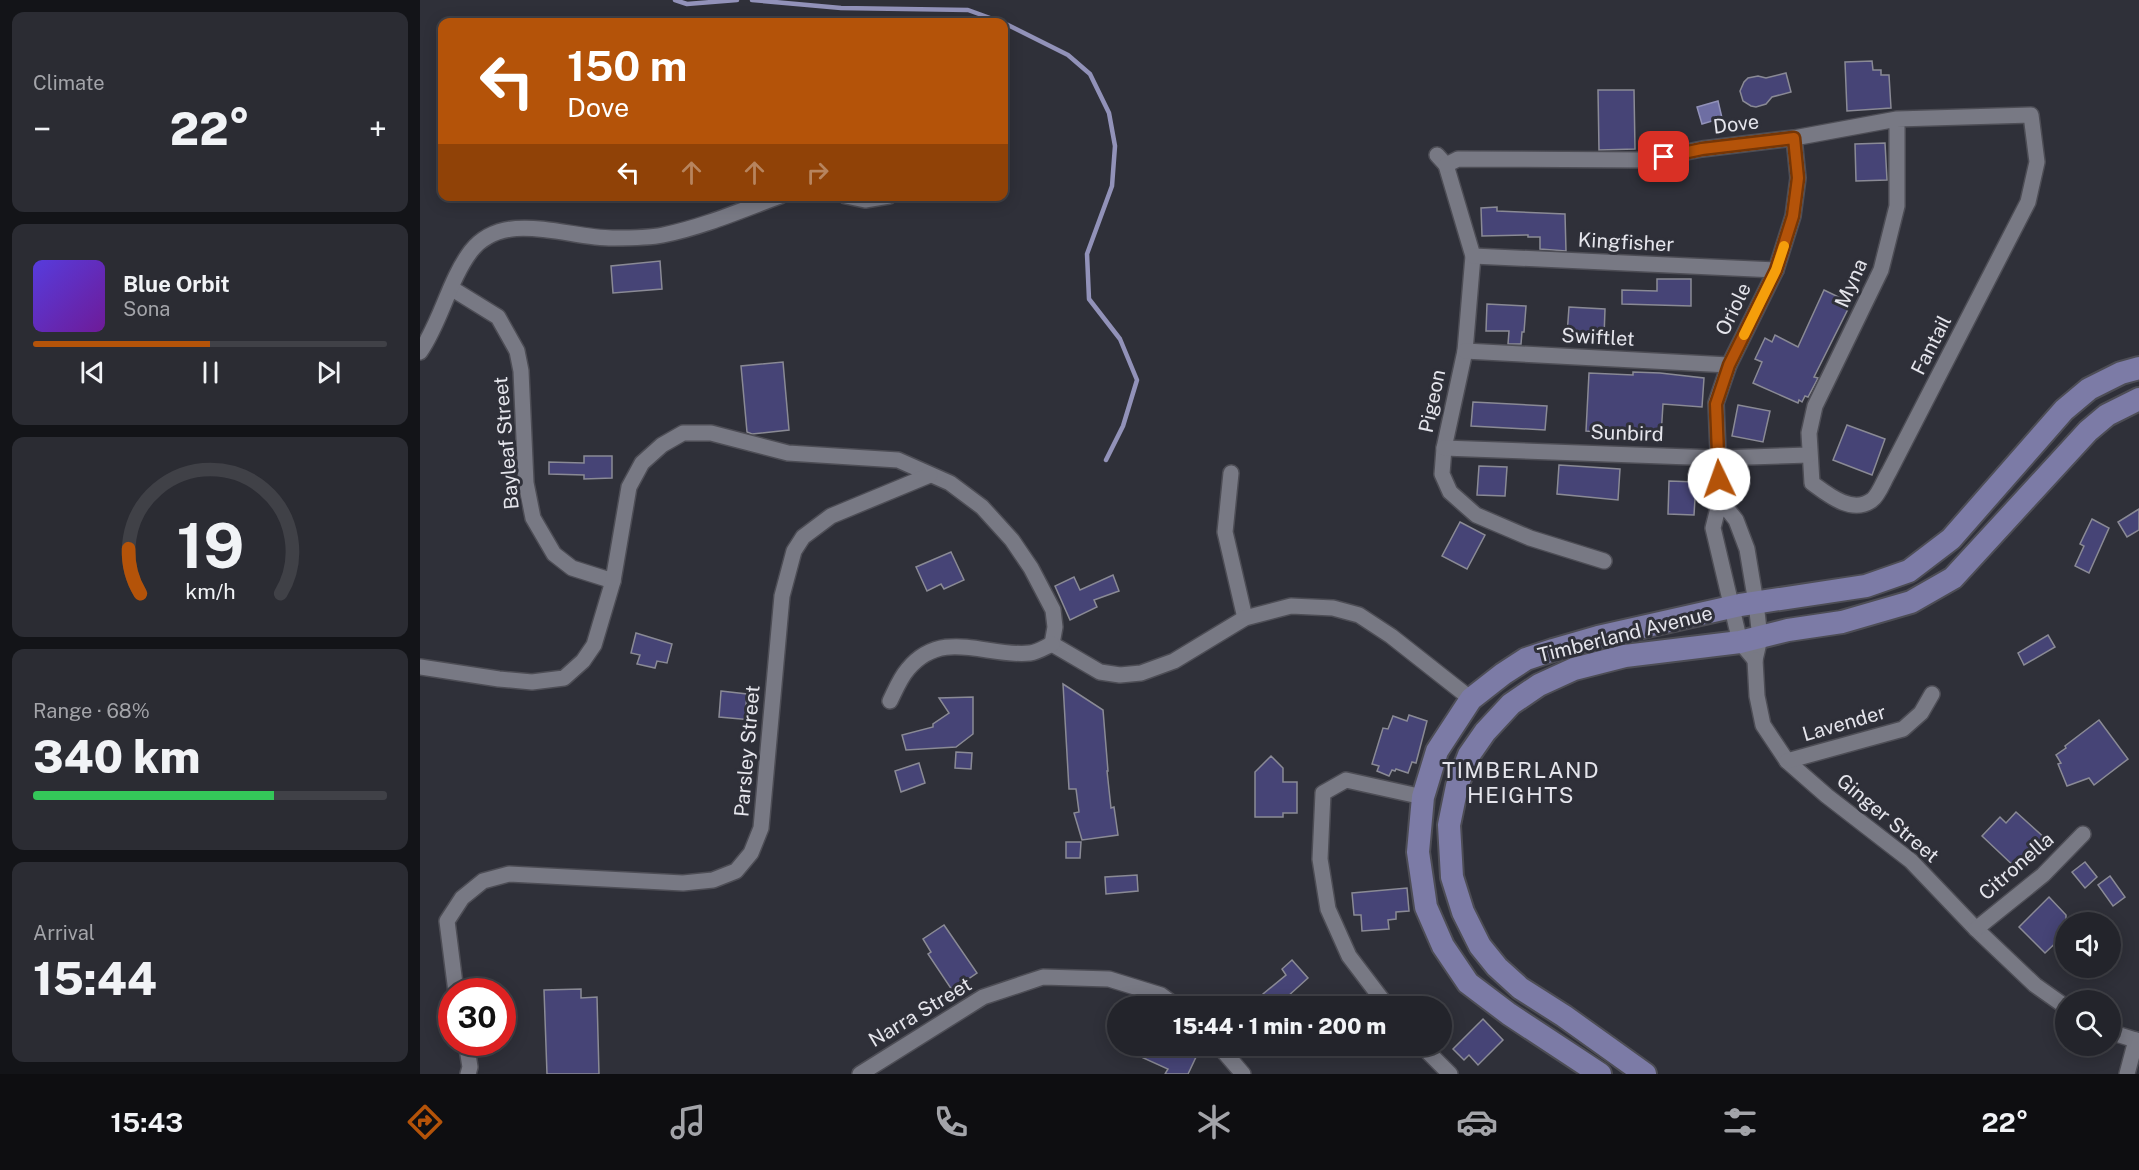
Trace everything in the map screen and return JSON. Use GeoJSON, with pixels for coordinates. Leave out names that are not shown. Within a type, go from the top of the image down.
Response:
{"type":"FeatureCollection","features":[{"type":"Feature","properties":{"kind":"street","name":"Dove"},"geometry":{"type":"LineString","coordinates":[[1442,160],[1645,160],[1702,149],[1794,138],[1897,119],[2031,116]]}},
{"type":"Feature","properties":{"kind":"street","name":"Fantail"},"geometry":{"type":"LineString","coordinates":[[1809,455],[1812,483],[1833,499],[1856,506],[1872,500],[1889,472],[2028,202],[2037,162],[2031,116]]}},
{"type":"Feature","properties":{"kind":"street","name":"Myna"},"geometry":{"type":"LineString","coordinates":[[1809,455],[1809,433],[1815,406],[1881,270],[1897,206],[1897,119]]}},
{"type":"Feature","properties":{"kind":"street","name":"Oriole"},"geometry":{"type":"LineString","coordinates":[[1733,608],[1713,528],[1720,500],[1716,404],[1729,365],[1776,270],[1793,216],[1798,178],[1794,138]]}},
{"type":"Feature","properties":{"kind":"street","name":"Pigeon"},"geometry":{"type":"LineString","coordinates":[[1442,160],[1473,256],[1465,351],[1444,448],[1442,474],[1450,492],[1476,515],[1530,538],[1604,561]]}},
{"type":"Feature","properties":{"kind":"street"},"geometry":{"type":"LineString","coordinates":[[420,352],[428,341],[451,288],[472,250],[495,232],[516,228],[563,231],[611,238],[662,235],[766,201]]}},
{"type":"Feature","properties":{"kind":"street","name":"Kingfisher"},"geometry":{"type":"LineString","coordinates":[[1473,256],[1776,270]]}},
{"type":"Feature","properties":{"kind":"street","name":"Bayleaf Street"},"geometry":{"type":"LineString","coordinates":[[451,288],[498,317],[517,351],[521,370],[526,483],[533,519],[554,554],[572,568],[613,581]]}},
{"type":"Feature","properties":{"kind":"street","name":"Swiftlet"},"geometry":{"type":"LineString","coordinates":[[1465,351],[1729,365]]}},
{"type":"Feature","properties":{"kind":"street","name":"Timberland Avenue"},"geometry":{"type":"LineString","coordinates":[[1600,1074],[1509,1014],[1468,983],[1443,946],[1426,908],[1418,852],[1423,797],[1437,751],[1471,699],[1526,659],[1553,650],[1598,637],[1756,603],[1866,586],[1910,571],[1951,539],[2064,410],[2089,389],[2121,373],[2139,368]]}},
{"type":"Feature","properties":{"kind":"street","name":"Timberland Avenue"},"geometry":{"type":"LineString","coordinates":[[1645,1074],[1564,1016],[1520,988],[1497,967],[1480,946],[1463,912],[1452,877],[1449,825],[1457,786],[1469,754],[1485,732],[1511,704],[1539,685],[1574,669],[1625,656],[1752,646],[1788,630],[1842,622],[1911,602],[1953,578],[2088,431],[2108,414],[2139,399]]}},
{"type":"Feature","properties":{"kind":"street"},"geometry":{"type":"LineString","coordinates":[[420,667],[532,682],[564,678],[583,662],[594,645],[613,581],[629,487],[642,463],[662,445],[683,433],[711,433],[788,453],[898,460],[950,483],[982,507],[1012,540],[1031,568],[1053,610],[1055,627],[1052,644]]}},
{"type":"Feature","properties":{"kind":"street","name":"Sunbird"},"geometry":{"type":"LineString","coordinates":[[1444,448],[1718,458],[1809,455]]}},
{"type":"Feature","properties":{"kind":"street"},"geometry":{"type":"LineString","coordinates":[[1231,473],[1225,532],[1245,618]]}},
{"type":"Feature","properties":{"kind":"street","name":"Parsley Street"},"geometry":{"type":"LineString","coordinates":[[454,978],[447,921],[462,898],[483,881],[509,874],[683,883],[713,880],[736,871],[751,853],[761,828],[782,596],[794,551],[803,537],[831,516],[930,475]]}},
{"type":"Feature","properties":{"kind":"street","name":"Ginger Street"},"geometry":{"type":"LineString","coordinates":[[1720,500],[1736,520],[1747,549],[1756,603],[1752,646],[1757,696],[1763,725],[1788,761],[1827,796],[1911,861],[2035,985],[2055,999]]}},
{"type":"Feature","properties":{"kind":"street"},"geometry":{"type":"LineString","coordinates":[[1052,644],[1100,672],[1120,675],[1141,673],[1174,661],[1245,618],[1291,606],[1333,608],[1359,615],[1391,636],[1471,699]]}},
{"type":"Feature","properties":{"kind":"street","name":"Ginger Street"},"geometry":{"type":"LineString","coordinates":[[1733,608],[1752,646]]}},
{"type":"Feature","properties":{"kind":"street"},"geometry":{"type":"LineString","coordinates":[[890,701],[906,670],[923,654],[945,648],[963,647],[1030,652],[1052,644]]}},
{"type":"Feature","properties":{"kind":"street","name":"Lavender"},"geometry":{"type":"LineString","coordinates":[[1788,761],[1903,729],[1921,712],[1932,694]]}},
{"type":"Feature","properties":{"kind":"street"},"geometry":{"type":"LineString","coordinates":[[1379,996],[1349,956],[1328,909],[1320,859],[1323,793],[1346,780],[1423,797]]}},
{"type":"Feature","properties":{"kind":"street","name":"Citronella"},"geometry":{"type":"LineString","coordinates":[[1976,928],[2043,875],[2083,834]]}},
{"type":"Feature","properties":{"kind":"street","name":"Narra Street"},"geometry":{"type":"LineString","coordinates":[[860,1074],[983,997],[1043,977],[1109,979],[1162,996]]}},
{"type":"Feature","properties":{"kind":"street"},"geometry":{"type":"LineString","coordinates":[[1547,1038],[1564,1016]]}},
{"type":"Feature","properties":{"kind":"street"},"geometry":{"type":"LineString","coordinates":[[2121,1036],[2138,1041],[2127,1074]]}},
{"type":"Feature","properties":{"kind":"street"},"geometry":{"type":"LineString","coordinates":[[468,1056],[470,1067],[468,1074]]}},
{"type":"Feature","properties":{"kind":"street"},"geometry":{"type":"LineString","coordinates":[[1228,1056],[1243,1074]]}},
{"type":"Feature","properties":{"kind":"street"},"geometry":{"type":"LineString","coordinates":[[1432,1056],[1450,1074]]}},
{"type":"Feature","properties":{"kind":"water"},"geometry":{"type":"Polygon","coordinates":[[[1718,101],[1722,118],[1702,124],[1697,107],[1718,101]]]}},
{"type":"Feature","properties":{"kind":"building"},"geometry":{"type":"Polygon","coordinates":[[[1872,61],[1873,70],[1881,70],[1881,75],[1889,75],[1891,108],[1847,111],[1845,62],[1872,61]]]}},
{"type":"Feature","properties":{"kind":"building"},"geometry":{"type":"Polygon","coordinates":[[[1786,73],[1791,92],[1772,97],[1766,104],[1756,107],[1743,101],[1740,91],[1748,78],[1758,76],[1766,78],[1786,73]]]}},
{"type":"Feature","properties":{"kind":"building"},"geometry":{"type":"Polygon","coordinates":[[[1598,90],[1634,90],[1635,149],[1599,150],[1598,90]]]}},
{"type":"Feature","properties":{"kind":"building"},"geometry":{"type":"Polygon","coordinates":[[[1885,143],[1887,180],[1856,181],[1855,144],[1885,143]]]}},
{"type":"Feature","properties":{"kind":"building"},"geometry":{"type":"Polygon","coordinates":[[[1497,207],[1497,211],[1565,214],[1566,251],[1540,249],[1540,237],[1482,236],[1481,208],[1497,207]]]}},
{"type":"Feature","properties":{"kind":"building"},"geometry":{"type":"Polygon","coordinates":[[[660,261],[662,289],[613,293],[611,266],[660,261]]]}},
{"type":"Feature","properties":{"kind":"building"},"geometry":{"type":"Polygon","coordinates":[[[1657,279],[1691,279],[1691,306],[1622,304],[1622,290],[1657,291],[1657,279]]]}},
{"type":"Feature","properties":{"kind":"building"},"geometry":{"type":"Polygon","coordinates":[[[1824,290],[1851,303],[1814,377],[1818,378],[1808,397],[1805,396],[1802,402],[1799,400],[1798,403],[1753,383],[1762,362],[1755,359],[1765,338],[1772,342],[1775,335],[1798,347],[1824,290]]]}},
{"type":"Feature","properties":{"kind":"building"},"geometry":{"type":"Polygon","coordinates":[[[1487,304],[1526,306],[1521,344],[1508,344],[1509,331],[1486,331],[1487,304]]]}},
{"type":"Feature","properties":{"kind":"building"},"geometry":{"type":"Polygon","coordinates":[[[1569,307],[1605,309],[1604,337],[1567,335],[1569,307]]]}},
{"type":"Feature","properties":{"kind":"building"},"geometry":{"type":"Polygon","coordinates":[[[783,362],[789,430],[752,434],[747,432],[741,366],[783,362]]]}},
{"type":"Feature","properties":{"kind":"building"},"geometry":{"type":"Polygon","coordinates":[[[1633,372],[1704,378],[1702,407],[1663,404],[1661,436],[1586,431],[1589,373],[1633,375],[1633,372]]]}},
{"type":"Feature","properties":{"kind":"building"},"geometry":{"type":"Polygon","coordinates":[[[1473,402],[1547,406],[1545,430],[1471,426],[1473,402]]]}},
{"type":"Feature","properties":{"kind":"building"},"geometry":{"type":"Polygon","coordinates":[[[1738,405],[1770,411],[1763,442],[1732,436],[1738,405]]]}},
{"type":"Feature","properties":{"kind":"building"},"geometry":{"type":"Polygon","coordinates":[[[1847,425],[1885,439],[1872,475],[1833,460],[1847,425]]]}},
{"type":"Feature","properties":{"kind":"building"},"geometry":{"type":"Polygon","coordinates":[[[584,456],[612,456],[612,478],[584,479],[584,475],[549,474],[549,462],[584,463],[584,456]]]}},
{"type":"Feature","properties":{"kind":"building"},"geometry":{"type":"Polygon","coordinates":[[[1559,465],[1620,469],[1618,500],[1557,494],[1559,465]]]}},
{"type":"Feature","properties":{"kind":"building"},"geometry":{"type":"Polygon","coordinates":[[[1479,466],[1507,467],[1505,496],[1477,495],[1479,466]]]}},
{"type":"Feature","properties":{"kind":"building"},"geometry":{"type":"Polygon","coordinates":[[[1669,481],[1696,482],[1694,515],[1668,514],[1669,481]]]}},
{"type":"Feature","properties":{"kind":"building"},"geometry":{"type":"Polygon","coordinates":[[[2139,509],[2139,530],[2127,537],[2118,522],[2139,509]]]}},
{"type":"Feature","properties":{"kind":"building"},"geometry":{"type":"Polygon","coordinates":[[[2092,519],[2109,528],[2089,573],[2075,566],[2084,546],[2080,544],[2092,519]]]}},
{"type":"Feature","properties":{"kind":"building"},"geometry":{"type":"Polygon","coordinates":[[[1460,522],[1485,535],[1467,569],[1442,556],[1460,522]]]}},
{"type":"Feature","properties":{"kind":"building"},"geometry":{"type":"Polygon","coordinates":[[[951,552],[964,580],[944,589],[941,584],[927,591],[916,567],[951,552]]]}},
{"type":"Feature","properties":{"kind":"building"},"geometry":{"type":"Polygon","coordinates":[[[1113,575],[1119,591],[1094,600],[1097,607],[1070,620],[1055,586],[1074,577],[1080,590],[1113,575]]]}},
{"type":"Feature","properties":{"kind":"building"},"geometry":{"type":"Polygon","coordinates":[[[636,633],[672,644],[667,663],[657,661],[655,668],[637,664],[640,655],[631,653],[636,633]]]}},
{"type":"Feature","properties":{"kind":"building"},"geometry":{"type":"Polygon","coordinates":[[[2048,635],[2055,647],[2024,665],[2018,653],[2048,635]]]}},
{"type":"Feature","properties":{"kind":"building"},"geometry":{"type":"Polygon","coordinates":[[[1063,684],[1103,710],[1111,808],[1114,807],[1118,835],[1082,840],[1074,813],[1079,812],[1076,789],[1069,789],[1063,684]]]}},
{"type":"Feature","properties":{"kind":"building"},"geometry":{"type":"Polygon","coordinates":[[[721,691],[747,694],[746,705],[754,706],[752,720],[719,717],[721,691]]]}},
{"type":"Feature","properties":{"kind":"building"},"geometry":{"type":"Polygon","coordinates":[[[973,697],[973,734],[956,747],[906,750],[902,735],[933,727],[933,724],[949,713],[939,698],[973,697]]]}},
{"type":"Feature","properties":{"kind":"building"},"geometry":{"type":"Polygon","coordinates":[[[1409,715],[1427,721],[1416,763],[1412,762],[1408,773],[1396,769],[1392,770],[1389,776],[1377,771],[1379,766],[1372,764],[1383,728],[1388,729],[1393,716],[1407,721],[1409,715]]]}},
{"type":"Feature","properties":{"kind":"building"},"geometry":{"type":"Polygon","coordinates":[[[2099,720],[2128,759],[2094,785],[2089,778],[2067,786],[2058,764],[2061,763],[2056,755],[2099,720]]]}},
{"type":"Feature","properties":{"kind":"building"},"geometry":{"type":"Polygon","coordinates":[[[956,752],[972,753],[971,769],[955,768],[956,752]]]}},
{"type":"Feature","properties":{"kind":"building"},"geometry":{"type":"Polygon","coordinates":[[[1271,756],[1283,768],[1283,782],[1297,782],[1297,813],[1283,813],[1283,817],[1255,817],[1255,772],[1271,756]]]}},
{"type":"Feature","properties":{"kind":"building"},"geometry":{"type":"Polygon","coordinates":[[[919,763],[925,783],[901,792],[895,771],[919,763]]]}},
{"type":"Feature","properties":{"kind":"building"},"geometry":{"type":"Polygon","coordinates":[[[2016,812],[2047,840],[2018,870],[1982,836],[2000,817],[2006,823],[2016,812]]]}},
{"type":"Feature","properties":{"kind":"building"},"geometry":{"type":"Polygon","coordinates":[[[1066,842],[1081,842],[1080,858],[1066,858],[1066,842]]]}},
{"type":"Feature","properties":{"kind":"building"},"geometry":{"type":"Polygon","coordinates":[[[2085,862],[2097,877],[2085,888],[2072,872],[2085,862]]]}},
{"type":"Feature","properties":{"kind":"building"},"geometry":{"type":"Polygon","coordinates":[[[1137,875],[1138,891],[1106,894],[1105,877],[1137,875]]]}},
{"type":"Feature","properties":{"kind":"building"},"geometry":{"type":"Polygon","coordinates":[[[2110,876],[2125,897],[2113,906],[2098,885],[2110,876]]]}},
{"type":"Feature","properties":{"kind":"building"},"geometry":{"type":"Polygon","coordinates":[[[1407,888],[1409,911],[1396,912],[1396,919],[1388,920],[1389,929],[1362,931],[1361,915],[1354,915],[1352,893],[1407,888]]]}},
{"type":"Feature","properties":{"kind":"building"},"geometry":{"type":"Polygon","coordinates":[[[2049,897],[2063,912],[2055,912],[2055,943],[2045,953],[2019,927],[2049,897]]]}},
{"type":"Feature","properties":{"kind":"building"},"geometry":{"type":"Polygon","coordinates":[[[944,925],[977,973],[952,990],[928,954],[931,952],[923,939],[944,925]]]}},
{"type":"Feature","properties":{"kind":"building"},"geometry":{"type":"Polygon","coordinates":[[[1292,960],[1308,978],[1288,996],[1264,996],[1263,994],[1286,975],[1282,969],[1292,960]]]}},
{"type":"Feature","properties":{"kind":"building"},"geometry":{"type":"Polygon","coordinates":[[[581,989],[581,998],[597,997],[599,1074],[547,1074],[544,990],[581,989]]]}},
{"type":"Feature","properties":{"kind":"building"},"geometry":{"type":"Polygon","coordinates":[[[1483,1019],[1503,1040],[1478,1065],[1469,1055],[1464,1060],[1453,1049],[1483,1019]]]}},
{"type":"Feature","properties":{"kind":"building"},"geometry":{"type":"Polygon","coordinates":[[[1139,1056],[1196,1057],[1188,1074],[1165,1074],[1168,1069],[1139,1056]]]}},
{"type":"Feature","properties":{"kind":"waterway"},"geometry":{"type":"LineString","coordinates":[[675,0],[687,4],[737,0]]}},
{"type":"Feature","properties":{"kind":"waterway"},"geometry":{"type":"LineString","coordinates":[[752,0],[841,8],[968,10],[990,18]]}},
{"type":"Feature","properties":{"kind":"waterway"},"geometry":{"type":"LineString","coordinates":[[1008,25],[1068,55],[1090,74],[1109,113],[1115,146],[1112,186],[1087,254],[1089,299],[1120,339],[1137,380],[1123,426],[1106,460]]}},
{"type":"Feature","properties":{"kind":"slow traffic"},"geometry":{"type":"LineString","coordinates":[[1744,335],[1776,270],[1784,246]]}},
{"type":"Feature","properties":{"kind":"district","name":"TIMBERLAND HEIGHTS"},"geometry":{"type":"Point","coordinates":[1521,782]}},
{"type":"Feature","properties":{"kind":"route"},"geometry":{"type":"LineString","coordinates":[[1664,157],[1702,149],[1794,138],[1798,178],[1793,216],[1776,270],[1729,365],[1716,404],[1719,479]]}}]}
